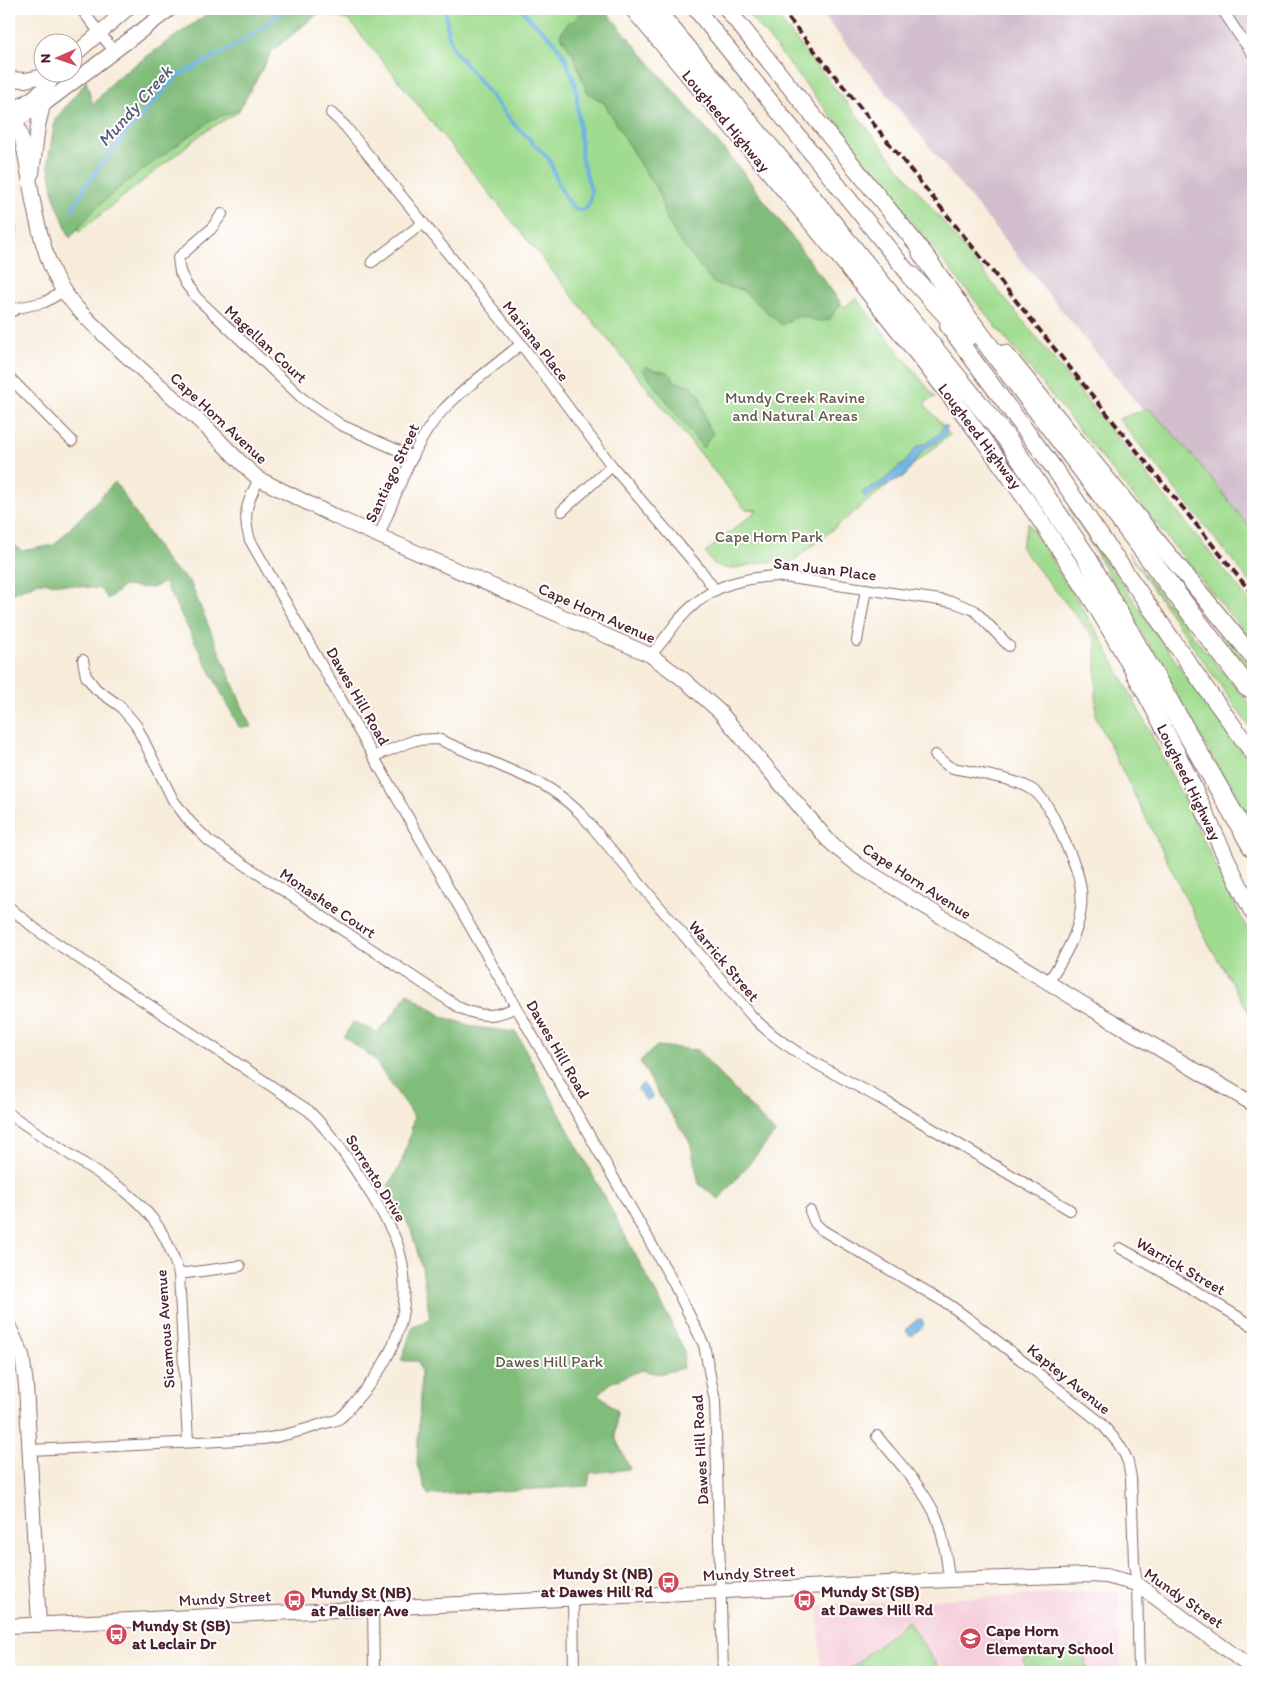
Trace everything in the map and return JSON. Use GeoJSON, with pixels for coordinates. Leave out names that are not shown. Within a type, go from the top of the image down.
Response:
{"type":"FeatureCollection","features":[{"type":"Feature","properties":{"kind":"highway"},"geometry":{"type":"LineString","coordinates":[[654,9],[808,192],[1007,439],[1085,555],[1253,848]]}},
{"type":"Feature","properties":{"kind":"highway"},"geometry":{"type":"LineString","coordinates":[[922,253],[963,312],[1250,690]]}},
{"type":"Feature","properties":{"kind":"highway"},"geometry":{"type":"LineString","coordinates":[[910,275],[973,344],[1179,608],[1250,690]]}},
{"type":"Feature","properties":{"kind":"main road","name":"Lougheed Highway"},"geometry":{"type":"LineString","coordinates":[[633,9],[847,266],[956,403],[1028,502],[1094,604],[1142,687],[1177,754],[1253,913]]}},
{"type":"Feature","properties":{"kind":"main road"},"geometry":{"type":"LineString","coordinates":[[696,9],[910,275],[1053,467],[1211,697],[1253,753]]}},
{"type":"Feature","properties":{"kind":"main road"},"geometry":{"type":"LineString","coordinates":[[727,9],[922,253],[958,293],[1144,526],[1253,657]]}},
{"type":"Feature","properties":{"kind":"street"},"geometry":{"type":"LineString","coordinates":[[80,9],[114,51]]}},
{"type":"Feature","properties":{"kind":"street"},"geometry":{"type":"LineString","coordinates":[[82,48],[128,9]]}},
{"type":"Feature","properties":{"kind":"street"},"geometry":{"type":"LineString","coordinates":[[12,112],[43,105],[170,9]]}},
{"type":"Feature","properties":{"kind":"street"},"geometry":{"type":"LineString","coordinates":[[1222,9],[1253,54]]}},
{"type":"Feature","properties":{"kind":"street"},"geometry":{"type":"LineString","coordinates":[[9,79],[32,78]]}},
{"type":"Feature","properties":{"kind":"street"},"geometry":{"type":"LineString","coordinates":[[12,112],[51,82]]}},
{"type":"Feature","properties":{"kind":"street"},"geometry":{"type":"LineString","coordinates":[[30,186],[38,126],[43,105]]}},
{"type":"Feature","properties":{"kind":"street","name":"Cape Horn Avenue"},"geometry":{"type":"LineString","coordinates":[[12,112],[23,144],[35,213],[46,253],[53,272],[64,291],[99,331],[208,429],[259,479],[338,518],[650,656],[683,679],[720,712],[838,849],[876,878],[1253,1104]]}},
{"type":"Feature","properties":{"kind":"street","name":"Mariana Place"},"geometry":{"type":"LineString","coordinates":[[331,113],[346,126],[521,344],[612,466],[702,572],[715,590]]}},
{"type":"Feature","properties":{"kind":"street","name":"Magellan Court"},"geometry":{"type":"LineString","coordinates":[[222,214],[211,230],[178,258],[180,272],[192,291],[209,311],[315,409],[341,425],[413,457]]}},
{"type":"Feature","properties":{"kind":"street"},"geometry":{"type":"LineString","coordinates":[[372,262],[423,223]]}},
{"type":"Feature","properties":{"kind":"street"},"geometry":{"type":"LineString","coordinates":[[9,313],[18,308],[45,302],[64,291]]}},
{"type":"Feature","properties":{"kind":"street","name":"Santiago Street"},"geometry":{"type":"LineString","coordinates":[[379,536],[413,457],[428,430],[442,411],[521,344]]}},
{"type":"Feature","properties":{"kind":"street"},"geometry":{"type":"LineString","coordinates":[[9,377],[72,441]]}},
{"type":"Feature","properties":{"kind":"street"},"geometry":{"type":"LineString","coordinates":[[562,512],[612,466]]}},
{"type":"Feature","properties":{"kind":"street","name":"Dawes Hill Road"},"geometry":{"type":"LineString","coordinates":[[259,479],[251,494],[246,513],[250,540],[375,756],[673,1282],[704,1345],[715,1401],[723,1672]]}},
{"type":"Feature","properties":{"kind":"street","name":"San Juan Place"},"geometry":{"type":"LineString","coordinates":[[650,656],[662,644],[678,621],[699,601],[715,590],[732,582],[750,578],[777,576],[953,602],[974,610],[1009,646]]}},
{"type":"Feature","properties":{"kind":"street"},"geometry":{"type":"LineString","coordinates":[[857,641],[866,589]]}},
{"type":"Feature","properties":{"kind":"street","name":"Monashee Court"},"geometry":{"type":"LineString","coordinates":[[83,660],[86,676],[96,689],[120,706],[136,725],[173,800],[181,812],[209,841],[442,997],[469,1012],[496,1015],[517,1007]]}},
{"type":"Feature","properties":{"kind":"street","name":"Warrick Street"},"geometry":{"type":"LineString","coordinates":[[375,756],[415,740],[438,739],[540,783],[554,791],[568,801],[582,815],[750,1015],[769,1033],[1070,1210]]}},
{"type":"Feature","properties":{"kind":"street"},"geometry":{"type":"LineString","coordinates":[[935,755],[951,767],[1017,782],[1028,787],[1035,791],[1043,800],[1054,817],[1078,873],[1082,899],[1076,932],[1068,950],[1048,982]]}},
{"type":"Feature","properties":{"kind":"street","name":"Sorrento Drive"},"geometry":{"type":"LineString","coordinates":[[9,907],[51,939],[309,1111],[322,1124],[357,1172],[390,1225],[399,1248],[404,1272],[405,1301],[394,1345],[369,1386],[340,1418],[280,1436],[263,1439],[30,1450]]}},
{"type":"Feature","properties":{"kind":"street","name":"Sicamous Avenue"},"geometry":{"type":"LineString","coordinates":[[9,1114],[102,1175],[140,1204],[152,1216],[162,1231],[172,1252],[178,1274],[188,1442]]}},
{"type":"Feature","properties":{"kind":"street","name":"Kaptey Avenue"},"geometry":{"type":"LineString","coordinates":[[810,1211],[815,1223],[822,1230],[948,1304],[1004,1346],[1107,1430],[1124,1452],[1131,1478],[1134,1563],[1137,1584],[1139,1672]]}},
{"type":"Feature","properties":{"kind":"street","name":"Warrick Street"},"geometry":{"type":"LineString","coordinates":[[1120,1248],[1253,1326]]}},
{"type":"Feature","properties":{"kind":"street"},"geometry":{"type":"LineString","coordinates":[[178,1274],[240,1266]]}},
{"type":"Feature","properties":{"kind":"street"},"geometry":{"type":"LineString","coordinates":[[9,1327],[22,1356],[24,1370],[40,1625]]}},
{"type":"Feature","properties":{"kind":"street"},"geometry":{"type":"LineString","coordinates":[[877,1436],[915,1483],[932,1510],[943,1539],[949,1580]]}},
{"type":"Feature","properties":{"kind":"street","name":"Mundy Street"},"geometry":{"type":"LineString","coordinates":[[9,1626],[949,1580],[1089,1575],[1106,1576],[1137,1584],[1253,1669]]}},
{"type":"Feature","properties":{"kind":"street"},"geometry":{"type":"LineString","coordinates":[[573,1599],[574,1672]]}},
{"type":"Feature","properties":{"kind":"street"},"geometry":{"type":"LineString","coordinates":[[373,1608],[374,1672]]}},
{"type":"Feature","properties":{"kind":"shaded area"},"geometry":{"type":"Polygon","coordinates":[[[818,9],[1253,9],[1253,547],[1224,511],[818,9]]]}},
{"type":"Feature","properties":{"kind":"shaded area","name":"Cape Horn Elementary School"},"geometry":{"type":"Polygon","coordinates":[[[1118,1591],[1120,1672],[821,1672],[819,1605],[1118,1591]]]}},
{"type":"Feature","properties":{"kind":"green space"},"geometry":{"type":"Polygon","coordinates":[[[214,9],[323,9],[273,50],[239,110],[213,119],[126,182],[96,208],[70,238],[54,197],[48,162],[55,120],[86,81],[93,105],[115,79],[214,9]]]}},
{"type":"Feature","properties":{"kind":"green space","name":"Mundy Creek Ravine and Natural Areas"},"geometry":{"type":"Polygon","coordinates":[[[275,9],[592,9],[844,307],[856,298],[935,397],[924,403],[950,435],[792,562],[765,562],[729,569],[715,565],[705,553],[757,510],[745,509],[350,21],[320,12],[273,50],[238,112],[204,132],[79,232],[66,191],[275,9]]]}},
{"type":"Feature","properties":{"kind":"green space"},"geometry":{"type":"Polygon","coordinates":[[[581,9],[604,9],[742,171],[841,303],[829,320],[821,321],[803,316],[782,325],[742,290],[714,284],[680,242],[664,214],[660,194],[641,166],[604,103],[587,92],[573,54],[560,35],[568,22],[575,21],[581,9]]]}},
{"type":"Feature","properties":{"kind":"green space"},"geometry":{"type":"Polygon","coordinates":[[[743,9],[771,9],[1253,606],[1253,643],[1059,405],[867,166],[834,120],[763,31],[743,9]]]}},
{"type":"Feature","properties":{"kind":"green space"},"geometry":{"type":"Polygon","coordinates":[[[9,193],[18,233],[9,241],[9,193]]]}},
{"type":"Feature","properties":{"kind":"green space"},"geometry":{"type":"Polygon","coordinates":[[[646,366],[670,374],[675,382],[690,385],[700,396],[707,425],[713,433],[703,448],[643,370],[646,366]]]}},
{"type":"Feature","properties":{"kind":"green space"},"geometry":{"type":"Polygon","coordinates":[[[1149,408],[1195,458],[1253,532],[1253,586],[1119,419],[1149,408]]]}},
{"type":"Feature","properties":{"kind":"green space"},"geometry":{"type":"Polygon","coordinates":[[[115,482],[169,565],[190,582],[251,727],[239,727],[164,582],[153,588],[124,586],[108,599],[100,589],[39,582],[9,595],[9,540],[21,551],[54,545],[115,482]]]}},
{"type":"Feature","properties":{"kind":"green space"},"geometry":{"type":"Polygon","coordinates":[[[1069,509],[1188,679],[1253,766],[1253,829],[1089,540],[1069,509]]]}},
{"type":"Feature","properties":{"kind":"green space"},"geometry":{"type":"Polygon","coordinates":[[[1028,523],[1101,638],[1158,747],[1253,940],[1253,1019],[1207,941],[1096,717],[1096,640],[1021,548],[1028,523]]]}},
{"type":"Feature","properties":{"kind":"green space"},"geometry":{"type":"Polygon","coordinates":[[[1136,523],[1253,666],[1253,674],[1231,648],[1136,523]]]}},
{"type":"Feature","properties":{"kind":"green space"},"geometry":{"type":"Polygon","coordinates":[[[1128,553],[1202,647],[1250,704],[1253,702],[1253,732],[1128,553]]]}},
{"type":"Feature","properties":{"kind":"green space","name":"Dawes Hill Park"},"geometry":{"type":"Polygon","coordinates":[[[408,993],[443,1017],[475,1027],[516,1032],[666,1312],[684,1351],[683,1368],[658,1374],[642,1370],[612,1382],[599,1394],[617,1411],[615,1437],[630,1469],[590,1473],[588,1486],[428,1495],[417,1465],[421,1372],[418,1361],[401,1361],[413,1326],[430,1319],[422,1268],[411,1230],[388,1186],[405,1153],[414,1117],[373,1058],[344,1037],[353,1022],[377,1032],[388,1022],[408,993]]]}},
{"type":"Feature","properties":{"kind":"green space"},"geometry":{"type":"Polygon","coordinates":[[[657,1046],[697,1050],[775,1133],[719,1199],[699,1184],[690,1142],[663,1102],[640,1061],[657,1046]]]}},
{"type":"Feature","properties":{"kind":"green space"},"geometry":{"type":"Polygon","coordinates":[[[908,1621],[941,1672],[846,1672],[899,1628],[908,1621]]]}},
{"type":"Feature","properties":{"kind":"green space"},"geometry":{"type":"Polygon","coordinates":[[[1082,1646],[1088,1672],[1027,1672],[1024,1659],[1082,1646]]]}},
{"type":"Feature","properties":{"kind":"water"},"geometry":{"type":"Polygon","coordinates":[[[943,425],[947,426],[944,436],[921,453],[905,476],[880,488],[866,498],[862,492],[883,481],[903,465],[916,447],[927,443],[940,433],[943,425]]]}},
{"type":"Feature","properties":{"kind":"water"},"geometry":{"type":"Polygon","coordinates":[[[643,1084],[653,1096],[647,1101],[637,1089],[643,1084]]]}},
{"type":"Feature","properties":{"kind":"water"},"geometry":{"type":"Polygon","coordinates":[[[918,1319],[922,1320],[924,1325],[912,1336],[908,1334],[906,1329],[918,1319]]]}},
{"type":"Feature","properties":{"kind":"waterway","name":"Mundy Creek"},"geometry":{"type":"LineString","coordinates":[[72,209],[87,183],[126,133],[179,75],[244,41],[286,9]]}},
{"type":"Feature","properties":{"kind":"waterway"},"geometry":{"type":"LineString","coordinates":[[445,9],[448,33],[454,50],[513,123],[549,159],[559,185],[570,205],[577,210],[583,210],[590,202],[591,190],[582,160],[576,87],[565,57],[551,38],[522,9]]}},
{"type":"Feature","properties":{"kind":"railway"},"geometry":{"type":"LineString","coordinates":[[781,9],[1253,595]]}},
{"type":"Feature","properties":{"kind":"place","name":"Mundy St (NB) at Dawes Hill Rd"},"geometry":{"type":"Point","coordinates":[669,1582]}},
{"type":"Feature","properties":{"kind":"place","name":"Mundy St (SB) at Dawes Hill Rd"},"geometry":{"type":"Point","coordinates":[805,1600]}},
{"type":"Feature","properties":{"kind":"place","name":"Mundy St (NB) at Palliser Ave"},"geometry":{"type":"Point","coordinates":[295,1601]}},
{"type":"Feature","properties":{"kind":"place","name":"Mundy St (SB) at Leclair Dr"},"geometry":{"type":"Point","coordinates":[116,1634]}},
{"type":"Feature","properties":{"kind":"place","name":"Cape Horn Elementary School"},"geometry":{"type":"Point","coordinates":[970,1639]}},
{"type":"Feature","properties":{"kind":"park label","name":"Cape Horn Park"},"geometry":{"type":"Point","coordinates":[769,536]}}]}
